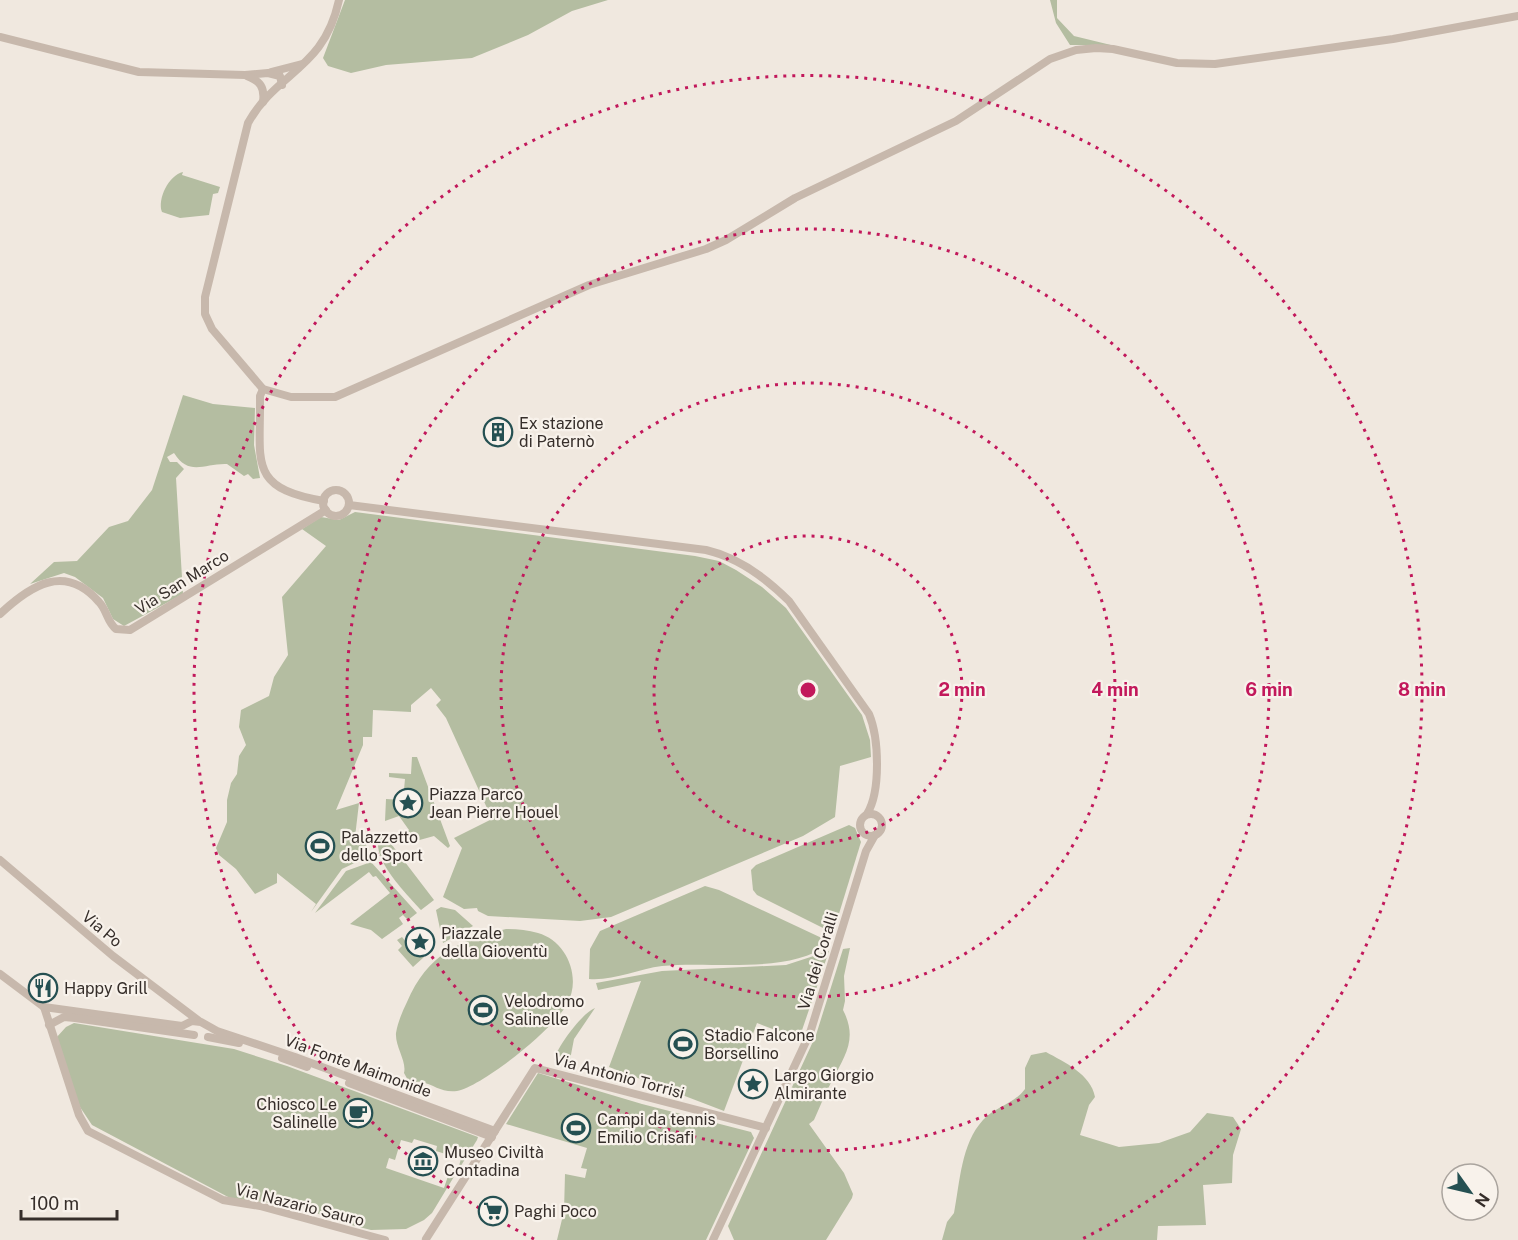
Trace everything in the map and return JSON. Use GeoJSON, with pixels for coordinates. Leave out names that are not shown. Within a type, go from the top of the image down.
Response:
{"type":"FeatureCollection","features":[{"type":"Feature","properties":{"kind":"street"},"geometry":{"type":"LineString","coordinates":[[339,0],[329,34],[307,62],[252,115],[244,133],[204,307],[212,329],[263,389],[291,397],[335,397],[589,285],[706,249],[726,240],[795,198],[956,121],[1050,59],[1064,53],[1076,50],[1113,49],[1177,63],[1215,64],[1414,36],[1518,16]]}},
{"type":"Feature","properties":{"kind":"street"},"geometry":{"type":"LineString","coordinates":[[0,37],[140,72],[245,75],[268,73],[307,62]]}},
{"type":"Feature","properties":{"kind":"street"},"geometry":{"type":"LineString","coordinates":[[268,73],[280,76],[281,85]]}},
{"type":"Feature","properties":{"kind":"street"},"geometry":{"type":"LineString","coordinates":[[245,75],[281,85]]}},
{"type":"Feature","properties":{"kind":"street"},"geometry":{"type":"LineString","coordinates":[[257,80],[262,86],[263,103]]}},
{"type":"Feature","properties":{"kind":"street"},"geometry":{"type":"LineString","coordinates":[[263,389],[260,396],[261,457],[266,475],[277,488],[293,496],[325,505],[332,515],[340,514],[349,505]]}},
{"type":"Feature","properties":{"kind":"street"},"geometry":{"type":"LineString","coordinates":[[325,505],[329,493],[339,490],[348,498],[349,505]]}},
{"type":"Feature","properties":{"kind":"street","name":"Via San Marco"},"geometry":{"type":"LineString","coordinates":[[0,614],[27,590],[63,579],[73,582],[100,602],[113,626],[121,631],[130,630],[325,505]]}},
{"type":"Feature","properties":{"kind":"street"},"geometry":{"type":"LineString","coordinates":[[349,505],[706,550],[737,562],[773,586],[789,601],[869,714],[877,742],[871,814],[860,824],[865,834],[866,851]]}},
{"type":"Feature","properties":{"kind":"street"},"geometry":{"type":"LineString","coordinates":[[866,851],[882,825],[871,814]]}},
{"type":"Feature","properties":{"kind":"street"},"geometry":{"type":"LineString","coordinates":[[865,834],[875,835]]}},
{"type":"Feature","properties":{"kind":"street","name":"Via dei Coralli"},"geometry":{"type":"LineString","coordinates":[[713,1240],[810,1033],[866,851]]}},
{"type":"Feature","properties":{"kind":"street","name":"Via Po"},"geometry":{"type":"LineString","coordinates":[[0,860],[113,956],[201,1022],[209,1033]]}},
{"type":"Feature","properties":{"kind":"street"},"geometry":{"type":"LineString","coordinates":[[0,974],[44,1007],[188,1024],[201,1022]]}},
{"type":"Feature","properties":{"kind":"street","name":"Via Nazario Sauro"},"geometry":{"type":"LineString","coordinates":[[44,1007],[79,1115],[88,1131],[223,1200],[260,1206],[386,1240]]}},
{"type":"Feature","properties":{"kind":"street"},"geometry":{"type":"LineString","coordinates":[[190,1014],[188,1024],[194,1035]]}},
{"type":"Feature","properties":{"kind":"street"},"geometry":{"type":"LineString","coordinates":[[49,1025],[64,1017],[194,1035]]}},
{"type":"Feature","properties":{"kind":"street","name":"Via Fonte Maimonide"},"geometry":{"type":"LineString","coordinates":[[194,1035],[209,1033],[265,1051],[493,1134]]}},
{"type":"Feature","properties":{"kind":"street","name":"Via Antonio Torrisi"},"geometry":{"type":"LineString","coordinates":[[493,1134],[535,1068],[766,1128]]}},
{"type":"Feature","properties":{"kind":"street"},"geometry":{"type":"LineString","coordinates":[[425,1240],[493,1134]]}},
{"type":"Feature","properties":{"kind":"street"},"geometry":{"type":"LineString","coordinates":[[435,1240],[437,1223]]}},
{"type":"Feature","properties":{"kind":"green space"},"geometry":{"type":"Polygon","coordinates":[[[345,0],[608,0],[572,11],[528,35],[472,58],[386,65],[351,73],[328,66],[323,58],[345,0]]]}},
{"type":"Feature","properties":{"kind":"green space"},"geometry":{"type":"Polygon","coordinates":[[[1050,0],[1057,0],[1057,18],[1074,36],[1111,45],[1070,45],[1056,23],[1050,0]]]}},
{"type":"Feature","properties":{"kind":"green space"},"geometry":{"type":"Polygon","coordinates":[[[183,172],[182,175],[220,187],[218,193],[213,194],[209,215],[180,218],[162,212],[161,201],[165,188],[173,178],[183,172]]]}},
{"type":"Feature","properties":{"kind":"green space"},"geometry":{"type":"Polygon","coordinates":[[[183,395],[213,404],[255,408],[254,445],[260,478],[253,479],[248,474],[244,476],[227,464],[192,467],[186,465],[174,453],[167,457],[170,462],[177,462],[184,469],[176,478],[183,594],[124,626],[113,619],[103,598],[75,577],[64,573],[30,584],[54,562],[77,561],[109,527],[128,521],[152,490],[183,395]]]}},
{"type":"Feature","properties":{"kind":"green space"},"geometry":{"type":"Polygon","coordinates":[[[355,512],[719,561],[762,587],[786,608],[862,715],[870,740],[871,757],[840,766],[835,817],[803,836],[611,917],[580,921],[488,916],[478,911],[477,908],[464,909],[443,897],[462,848],[454,838],[492,819],[446,718],[436,705],[441,700],[431,688],[411,705],[411,712],[373,710],[372,737],[363,737],[363,745],[336,810],[359,803],[355,837],[369,834],[366,839],[367,857],[342,869],[311,912],[316,904],[277,873],[277,883],[255,894],[236,869],[219,855],[216,848],[227,822],[227,800],[231,783],[237,774],[239,756],[246,745],[239,727],[241,710],[269,696],[274,677],[288,655],[282,597],[326,546],[302,529],[321,517],[339,520],[355,512]]]}},
{"type":"Feature","properties":{"kind":"green space","name":"Piazza Parco Jean Pierre Houel"},"geometry":{"type":"Polygon","coordinates":[[[412,757],[417,757],[450,846],[448,848],[434,836],[416,841],[411,834],[399,842],[396,838],[409,830],[399,816],[385,821],[386,799],[403,800],[405,779],[389,777],[389,773],[411,774],[412,757]]]}},
{"type":"Feature","properties":{"kind":"green space"},"geometry":{"type":"Polygon","coordinates":[[[849,825],[855,828],[861,842],[834,930],[829,931],[757,895],[753,890],[751,870],[756,865],[849,825]]]}},
{"type":"Feature","properties":{"kind":"green space"},"geometry":{"type":"Polygon","coordinates":[[[382,832],[434,900],[421,910],[398,884],[383,862],[378,841],[382,832]]]}},
{"type":"Feature","properties":{"kind":"green space"},"geometry":{"type":"Polygon","coordinates":[[[371,862],[417,913],[408,920],[403,915],[399,918],[403,924],[382,939],[371,930],[350,924],[390,893],[376,876],[373,877],[369,872],[315,913],[346,871],[371,862]]]}},
{"type":"Feature","properties":{"kind":"green space"},"geometry":{"type":"Polygon","coordinates":[[[705,886],[719,890],[826,940],[829,944],[812,954],[793,960],[749,965],[662,966],[616,977],[589,979],[590,949],[600,931],[705,886]]]}},
{"type":"Feature","properties":{"kind":"green space"},"geometry":{"type":"Polygon","coordinates":[[[441,907],[455,910],[473,926],[443,943],[436,910],[441,907]]]}},
{"type":"Feature","properties":{"kind":"green space","name":"Velodromo Salinelle"},"geometry":{"type":"Polygon","coordinates":[[[506,929],[538,933],[548,937],[564,952],[572,972],[573,983],[567,1004],[534,1041],[500,1068],[469,1087],[452,1091],[442,1090],[422,1082],[409,1082],[404,1073],[396,1033],[402,1013],[415,986],[435,961],[446,952],[473,939],[506,929]]]}},
{"type":"Feature","properties":{"kind":"green space"},"geometry":{"type":"Polygon","coordinates":[[[402,937],[424,957],[413,967],[398,950],[402,946],[397,940],[402,937]]]}},
{"type":"Feature","properties":{"kind":"green space"},"geometry":{"type":"Polygon","coordinates":[[[850,948],[844,976],[843,1010],[849,1030],[848,1047],[814,1120],[809,1124],[844,1173],[853,1194],[852,1198],[826,1240],[734,1240],[728,1226],[816,1035],[843,949],[850,948]]]}},
{"type":"Feature","properties":{"kind":"green space"},"geometry":{"type":"Polygon","coordinates":[[[829,951],[799,1039],[757,1023],[724,1111],[609,1067],[641,981],[598,990],[596,983],[662,971],[786,965],[829,951]]]}},
{"type":"Feature","properties":{"kind":"green space"},"geometry":{"type":"Polygon","coordinates":[[[595,1008],[574,1039],[569,1065],[554,1060],[571,1031],[584,1016],[595,1008]]]}},
{"type":"Feature","properties":{"kind":"green space"},"geometry":{"type":"Polygon","coordinates":[[[74,1023],[234,1049],[287,1066],[478,1137],[457,1172],[461,1159],[436,1151],[437,1146],[414,1139],[412,1143],[401,1140],[395,1160],[389,1158],[386,1168],[444,1188],[449,1173],[455,1175],[432,1213],[406,1229],[371,1230],[332,1220],[303,1207],[230,1198],[92,1125],[80,1107],[56,1038],[66,1027],[74,1023]]]}},
{"type":"Feature","properties":{"kind":"green space"},"geometry":{"type":"Polygon","coordinates":[[[1046,1052],[1076,1070],[1092,1089],[1095,1097],[1089,1105],[1080,1135],[1119,1147],[1159,1143],[1190,1132],[1207,1113],[1233,1117],[1241,1129],[1233,1155],[1232,1183],[1203,1185],[1206,1225],[1158,1226],[1157,1240],[942,1240],[947,1222],[954,1213],[962,1164],[970,1140],[983,1120],[1025,1089],[1025,1068],[1031,1055],[1046,1052]]]}},
{"type":"Feature","properties":{"kind":"green space"},"geometry":{"type":"Polygon","coordinates":[[[538,1073],[642,1104],[751,1132],[754,1138],[706,1240],[557,1240],[564,1211],[565,1174],[585,1178],[587,1169],[581,1168],[587,1148],[506,1124],[538,1073]]]}},
{"type":"Feature","properties":{"kind":"place","name":"Ex stazione di Paternò"},"geometry":{"type":"Point","coordinates":[498,432]}},
{"type":"Feature","properties":{"kind":"place","name":"Piazza Parco Jean Pierre Houel"},"geometry":{"type":"Point","coordinates":[408,803]}},
{"type":"Feature","properties":{"kind":"place","name":"Palazzetto dello Sport"},"geometry":{"type":"Point","coordinates":[320,846]}},
{"type":"Feature","properties":{"kind":"place","name":"Piazzale della Gioventù"},"geometry":{"type":"Point","coordinates":[420,942]}},
{"type":"Feature","properties":{"kind":"place","name":"Happy Grill"},"geometry":{"type":"Point","coordinates":[43,988]}},
{"type":"Feature","properties":{"kind":"place","name":"Velodromo Salinelle"},"geometry":{"type":"Point","coordinates":[483,1010]}},
{"type":"Feature","properties":{"kind":"place","name":"Stadio Falcone Borsellino"},"geometry":{"type":"Point","coordinates":[683,1044]}},
{"type":"Feature","properties":{"kind":"place","name":"Largo Giorgio Almirante"},"geometry":{"type":"Point","coordinates":[753,1084]}},
{"type":"Feature","properties":{"kind":"place","name":"Chiosco Le Salinelle"},"geometry":{"type":"Point","coordinates":[358,1113]}},
{"type":"Feature","properties":{"kind":"place","name":"Campi da tennis Emilio Crisafi"},"geometry":{"type":"Point","coordinates":[576,1128]}},
{"type":"Feature","properties":{"kind":"place","name":"Museo Civiltà Contadina"},"geometry":{"type":"Point","coordinates":[423,1161]}},
{"type":"Feature","properties":{"kind":"place","name":"Paghi Poco"},"geometry":{"type":"Point","coordinates":[493,1211]}}]}
